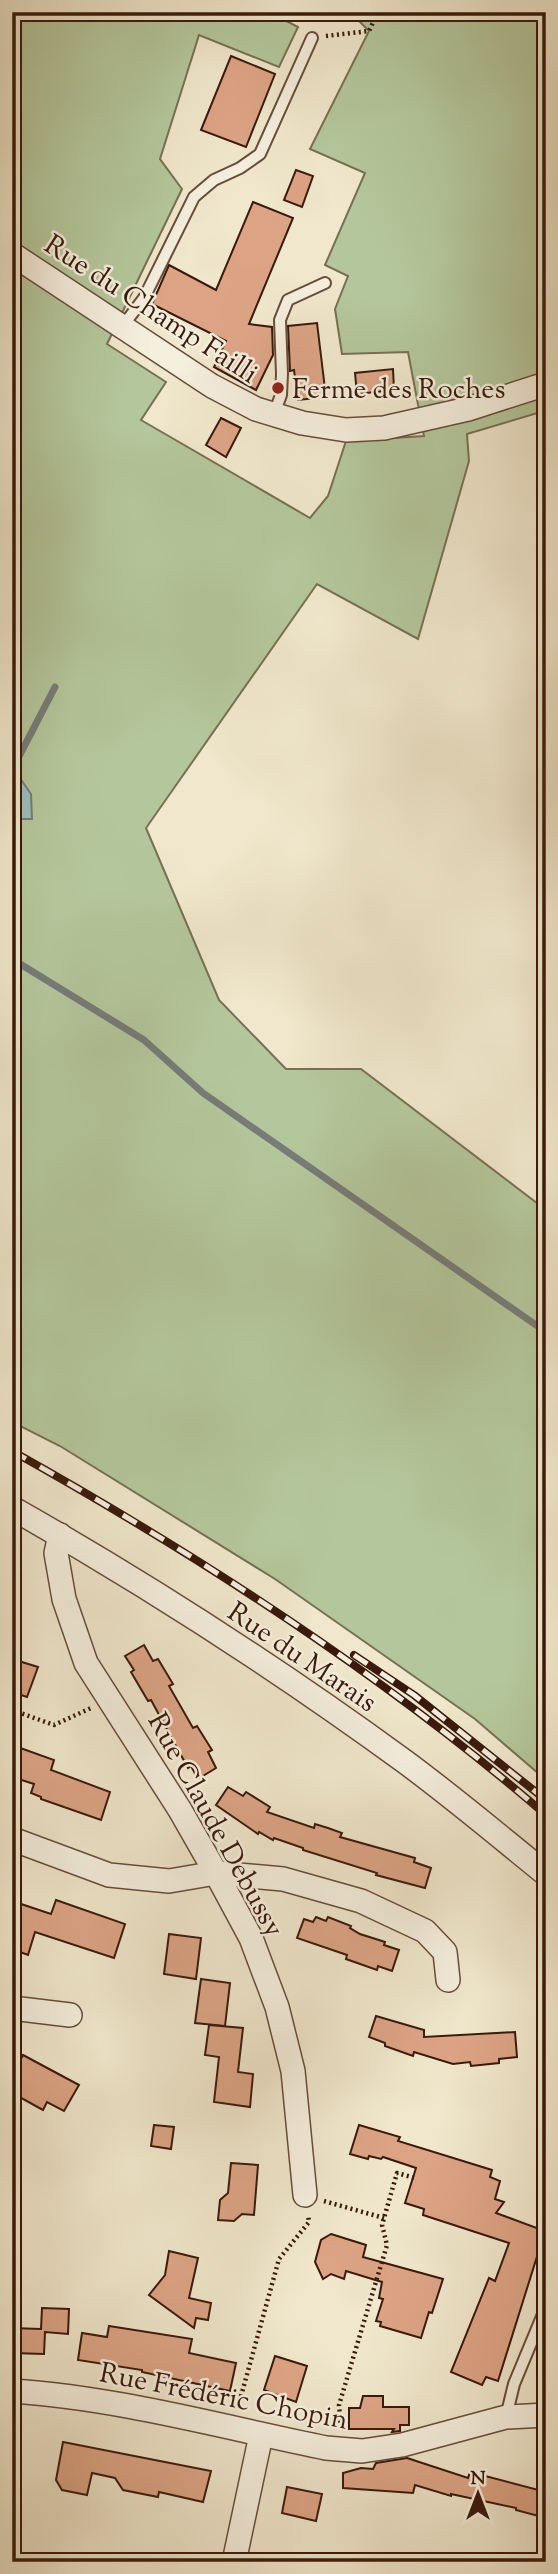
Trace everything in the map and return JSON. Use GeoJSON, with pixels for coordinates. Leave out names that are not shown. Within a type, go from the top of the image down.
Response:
{"type":"FeatureCollection","features":[{"type":"Feature","properties":{"kind":"street","name":"Rue du Champ Failli"},"geometry":{"type":"LineString","coordinates":[[12,254],[212,386],[256,409],[302,423],[346,430],[384,428],[468,409],[546,384]]}},
{"type":"Feature","properties":{"kind":"street","name":"Rue du Marais"},"geometry":{"type":"LineString","coordinates":[[12,1508],[60,1535],[266,1664],[407,1763],[546,1874]]}},
{"type":"Feature","properties":{"kind":"street","name":"Rue Claude Debussy"},"geometry":{"type":"LineString","coordinates":[[60,1535],[56,1553],[64,1599],[86,1663],[180,1810],[216,1873],[251,1938],[278,2007],[293,2071],[305,2195]]}},
{"type":"Feature","properties":{"kind":"street"},"geometry":{"type":"LineString","coordinates":[[12,1839],[109,1875],[169,1881],[216,1873],[283,1879],[361,1901],[425,1931],[445,1952],[447,1980]]}},
{"type":"Feature","properties":{"kind":"street"},"geometry":{"type":"LineString","coordinates":[[12,2008],[71,2015]]}},
{"type":"Feature","properties":{"kind":"street","name":"Rue Frédéric Chopin"},"geometry":{"type":"LineString","coordinates":[[12,2391],[60,2394],[101,2401],[261,2435],[362,2451],[402,2445],[506,2417],[546,2415]]}},
{"type":"Feature","properties":{"kind":"street"},"geometry":{"type":"LineString","coordinates":[[234,2562],[261,2435]]}},
{"type":"Feature","properties":{"kind":"lane"},"geometry":{"type":"LineString","coordinates":[[122,327],[144,298],[194,197],[214,180],[240,168],[260,154],[312,38]]}},
{"type":"Feature","properties":{"kind":"lane"},"geometry":{"type":"LineString","coordinates":[[274,414],[281,395],[280,320],[288,300],[325,283]]}},
{"type":"Feature","properties":{"kind":"lane"},"geometry":{"type":"LineString","coordinates":[[506,2417],[514,2384],[546,2307]]}},
{"type":"Feature","properties":{"kind":"path"},"geometry":{"type":"LineString","coordinates":[[312,38],[369,31],[378,12]]}},
{"type":"Feature","properties":{"kind":"path"},"geometry":{"type":"LineString","coordinates":[[12,1710],[54,1725],[111,1699]]}},
{"type":"Feature","properties":{"kind":"path"},"geometry":{"type":"LineString","coordinates":[[342,2449],[339,2405],[387,2245],[382,2225],[397,2173],[415,2178]]}},
{"type":"Feature","properties":{"kind":"path"},"geometry":{"type":"LineString","coordinates":[[232,2428],[279,2259],[309,2222],[305,2195],[384,2218]]}},
{"type":"Feature","properties":{"kind":"green space"},"geometry":{"type":"Polygon","coordinates":[[[12,12],[269,12],[298,27],[279,67],[199,35],[160,159],[182,189],[107,344],[166,382],[141,420],[310,518],[328,496],[346,441],[424,436],[408,352],[342,354],[335,309],[348,276],[325,265],[365,173],[310,149],[369,31],[350,12],[546,12],[546,392],[541,412],[467,434],[469,461],[418,639],[317,584],[146,828],[219,1000],[286,1069],[361,1069],[546,1210],[546,1780],[475,1719],[275,1579],[60,1446],[12,1422],[12,12]]]}},
{"type":"Feature","properties":{"kind":"water"},"geometry":{"type":"Polygon","coordinates":[[[13,768],[31,794],[32,819],[12,819],[13,768]]]}},
{"type":"Feature","properties":{"kind":"building"},"geometry":{"type":"Polygon","coordinates":[[[231,56],[275,74],[246,147],[201,130],[231,56]]]}},
{"type":"Feature","properties":{"kind":"building"},"geometry":{"type":"Polygon","coordinates":[[[296,170],[313,176],[302,207],[284,200],[296,170]]]}},
{"type":"Feature","properties":{"kind":"building"},"geometry":{"type":"Polygon","coordinates":[[[253,202],[293,218],[249,324],[272,327],[273,355],[256,390],[214,367],[226,341],[152,304],[169,265],[216,290],[253,202]]]}},
{"type":"Feature","properties":{"kind":"building"},"geometry":{"type":"Polygon","coordinates":[[[317,323],[326,397],[298,400],[294,370],[290,371],[288,326],[317,323]]]}},
{"type":"Feature","properties":{"kind":"building"},"geometry":{"type":"Polygon","coordinates":[[[393,369],[394,390],[357,394],[355,373],[393,369]]]}},
{"type":"Feature","properties":{"kind":"building"},"geometry":{"type":"Polygon","coordinates":[[[221,418],[241,428],[226,457],[206,445],[221,418]]]}},
{"type":"Feature","properties":{"kind":"building"},"geometry":{"type":"Polygon","coordinates":[[[144,1645],[153,1661],[158,1659],[173,1684],[169,1686],[193,1728],[197,1726],[212,1750],[208,1752],[216,1768],[198,1779],[191,1766],[188,1768],[151,1700],[148,1701],[131,1672],[134,1670],[125,1656],[144,1645]]]}},
{"type":"Feature","properties":{"kind":"building"},"geometry":{"type":"Polygon","coordinates":[[[12,1659],[38,1667],[27,1697],[12,1692],[12,1659]]]}},
{"type":"Feature","properties":{"kind":"building"},"geometry":{"type":"Polygon","coordinates":[[[12,1745],[54,1760],[51,1770],[110,1792],[101,1820],[41,1799],[31,1793],[34,1784],[12,1777],[12,1745]]]}},
{"type":"Feature","properties":{"kind":"building"},"geometry":{"type":"Polygon","coordinates":[[[228,1787],[243,1796],[246,1792],[270,1807],[267,1812],[314,1828],[315,1824],[328,1828],[342,1833],[340,1837],[415,1858],[414,1862],[431,1868],[425,1888],[376,1875],[377,1873],[274,1838],[273,1840],[259,1832],[258,1834],[216,1805],[228,1787]]]}},
{"type":"Feature","properties":{"kind":"building"},"geometry":{"type":"Polygon","coordinates":[[[56,1900],[125,1924],[114,1958],[35,1932],[28,1955],[12,1949],[12,1901],[51,1914],[56,1900]]]}},
{"type":"Feature","properties":{"kind":"building"},"geometry":{"type":"Polygon","coordinates":[[[316,1917],[326,1921],[328,1917],[351,1926],[350,1928],[360,1934],[399,1950],[392,1971],[378,1966],[377,1970],[346,1959],[347,1955],[297,1938],[304,1919],[313,1922],[316,1917]]]}},
{"type":"Feature","properties":{"kind":"building"},"geometry":{"type":"Polygon","coordinates":[[[169,1934],[201,1938],[196,1979],[164,1974],[169,1934]]]}},
{"type":"Feature","properties":{"kind":"building"},"geometry":{"type":"Polygon","coordinates":[[[201,1979],[230,1983],[225,2026],[195,2023],[201,1979]]]}},
{"type":"Feature","properties":{"kind":"building"},"geometry":{"type":"Polygon","coordinates":[[[376,2016],[424,2030],[424,2037],[515,2032],[517,2057],[499,2059],[499,2063],[471,2066],[470,2062],[453,2064],[414,2052],[413,2056],[369,2037],[376,2016]]]}},
{"type":"Feature","properties":{"kind":"building"},"geometry":{"type":"Polygon","coordinates":[[[209,2025],[243,2028],[238,2072],[253,2074],[250,2107],[214,2102],[219,2057],[205,2055],[209,2025]]]}},
{"type":"Feature","properties":{"kind":"building"},"geometry":{"type":"Polygon","coordinates":[[[23,2055],[79,2085],[64,2111],[47,2102],[43,2110],[12,2093],[12,2075],[23,2055]]]}},
{"type":"Feature","properties":{"kind":"building"},"geometry":{"type":"Polygon","coordinates":[[[154,2125],[174,2127],[171,2149],[151,2146],[154,2125]]]}},
{"type":"Feature","properties":{"kind":"building"},"geometry":{"type":"Polygon","coordinates":[[[359,2125],[400,2137],[398,2141],[492,2170],[490,2177],[500,2181],[495,2199],[504,2202],[496,2213],[545,2231],[498,2381],[486,2377],[482,2385],[451,2372],[489,2278],[495,2281],[509,2243],[423,2215],[424,2209],[405,2203],[416,2168],[383,2157],[381,2159],[369,2156],[368,2159],[350,2154],[359,2125]]]}},
{"type":"Feature","properties":{"kind":"building"},"geometry":{"type":"Polygon","coordinates":[[[231,2163],[258,2165],[254,2215],[242,2214],[234,2221],[218,2220],[220,2200],[228,2193],[231,2163]]]}},
{"type":"Feature","properties":{"kind":"building"},"geometry":{"type":"Polygon","coordinates":[[[331,2234],[366,2245],[363,2257],[443,2279],[421,2338],[380,2326],[381,2322],[376,2321],[383,2299],[379,2298],[382,2282],[346,2271],[344,2279],[331,2274],[323,2279],[315,2262],[321,2240],[331,2234]]]}},
{"type":"Feature","properties":{"kind":"building"},"geometry":{"type":"Polygon","coordinates":[[[169,2251],[198,2258],[189,2298],[211,2303],[208,2320],[196,2318],[194,2328],[149,2295],[165,2275],[169,2251]]]}},
{"type":"Feature","properties":{"kind":"building"},"geometry":{"type":"Polygon","coordinates":[[[42,2308],[69,2309],[68,2334],[45,2332],[44,2354],[12,2353],[12,2328],[41,2329],[42,2308]]]}},
{"type":"Feature","properties":{"kind":"building"},"geometry":{"type":"Polygon","coordinates":[[[109,2326],[192,2339],[189,2353],[236,2363],[230,2391],[142,2370],[78,2360],[82,2333],[107,2337],[109,2326]]]}},
{"type":"Feature","properties":{"kind":"building"},"geometry":{"type":"Polygon","coordinates":[[[275,2356],[307,2366],[296,2402],[264,2390],[275,2356]]]}},
{"type":"Feature","properties":{"kind":"building"},"geometry":{"type":"Polygon","coordinates":[[[363,2396],[383,2396],[383,2407],[409,2407],[409,2425],[400,2425],[400,2431],[392,2432],[394,2429],[349,2429],[349,2408],[360,2408],[363,2396]]]}},
{"type":"Feature","properties":{"kind":"building"},"geometry":{"type":"Polygon","coordinates":[[[63,2442],[211,2471],[203,2502],[159,2492],[158,2497],[123,2490],[115,2478],[92,2473],[87,2495],[62,2490],[56,2480],[63,2442]]]}},
{"type":"Feature","properties":{"kind":"building"},"geometry":{"type":"Polygon","coordinates":[[[407,2458],[468,2478],[470,2472],[546,2492],[546,2518],[516,2508],[451,2496],[415,2485],[413,2493],[343,2488],[343,2473],[361,2468],[373,2469],[376,2463],[407,2458]]]}},
{"type":"Feature","properties":{"kind":"building"},"geometry":{"type":"Polygon","coordinates":[[[287,2487],[322,2494],[316,2521],[282,2513],[287,2487]]]}},
{"type":"Feature","properties":{"kind":"waterway"},"geometry":{"type":"LineString","coordinates":[[12,770],[55,687]]}},
{"type":"Feature","properties":{"kind":"waterway"},"geometry":{"type":"LineString","coordinates":[[12,959],[144,1040],[203,1093],[546,1332]]}},
{"type":"Feature","properties":{"kind":"railway"},"geometry":{"type":"LineString","coordinates":[[12,1451],[151,1532],[288,1620],[420,1714],[546,1815]]}},
{"type":"Feature","properties":{"kind":"railway"},"geometry":{"type":"LineString","coordinates":[[354,1655],[414,1695],[546,1800]]}},
{"type":"Feature","properties":{"kind":"place","name":"Ferme des Roches"},"geometry":{"type":"Point","coordinates":[278,388]}}]}
